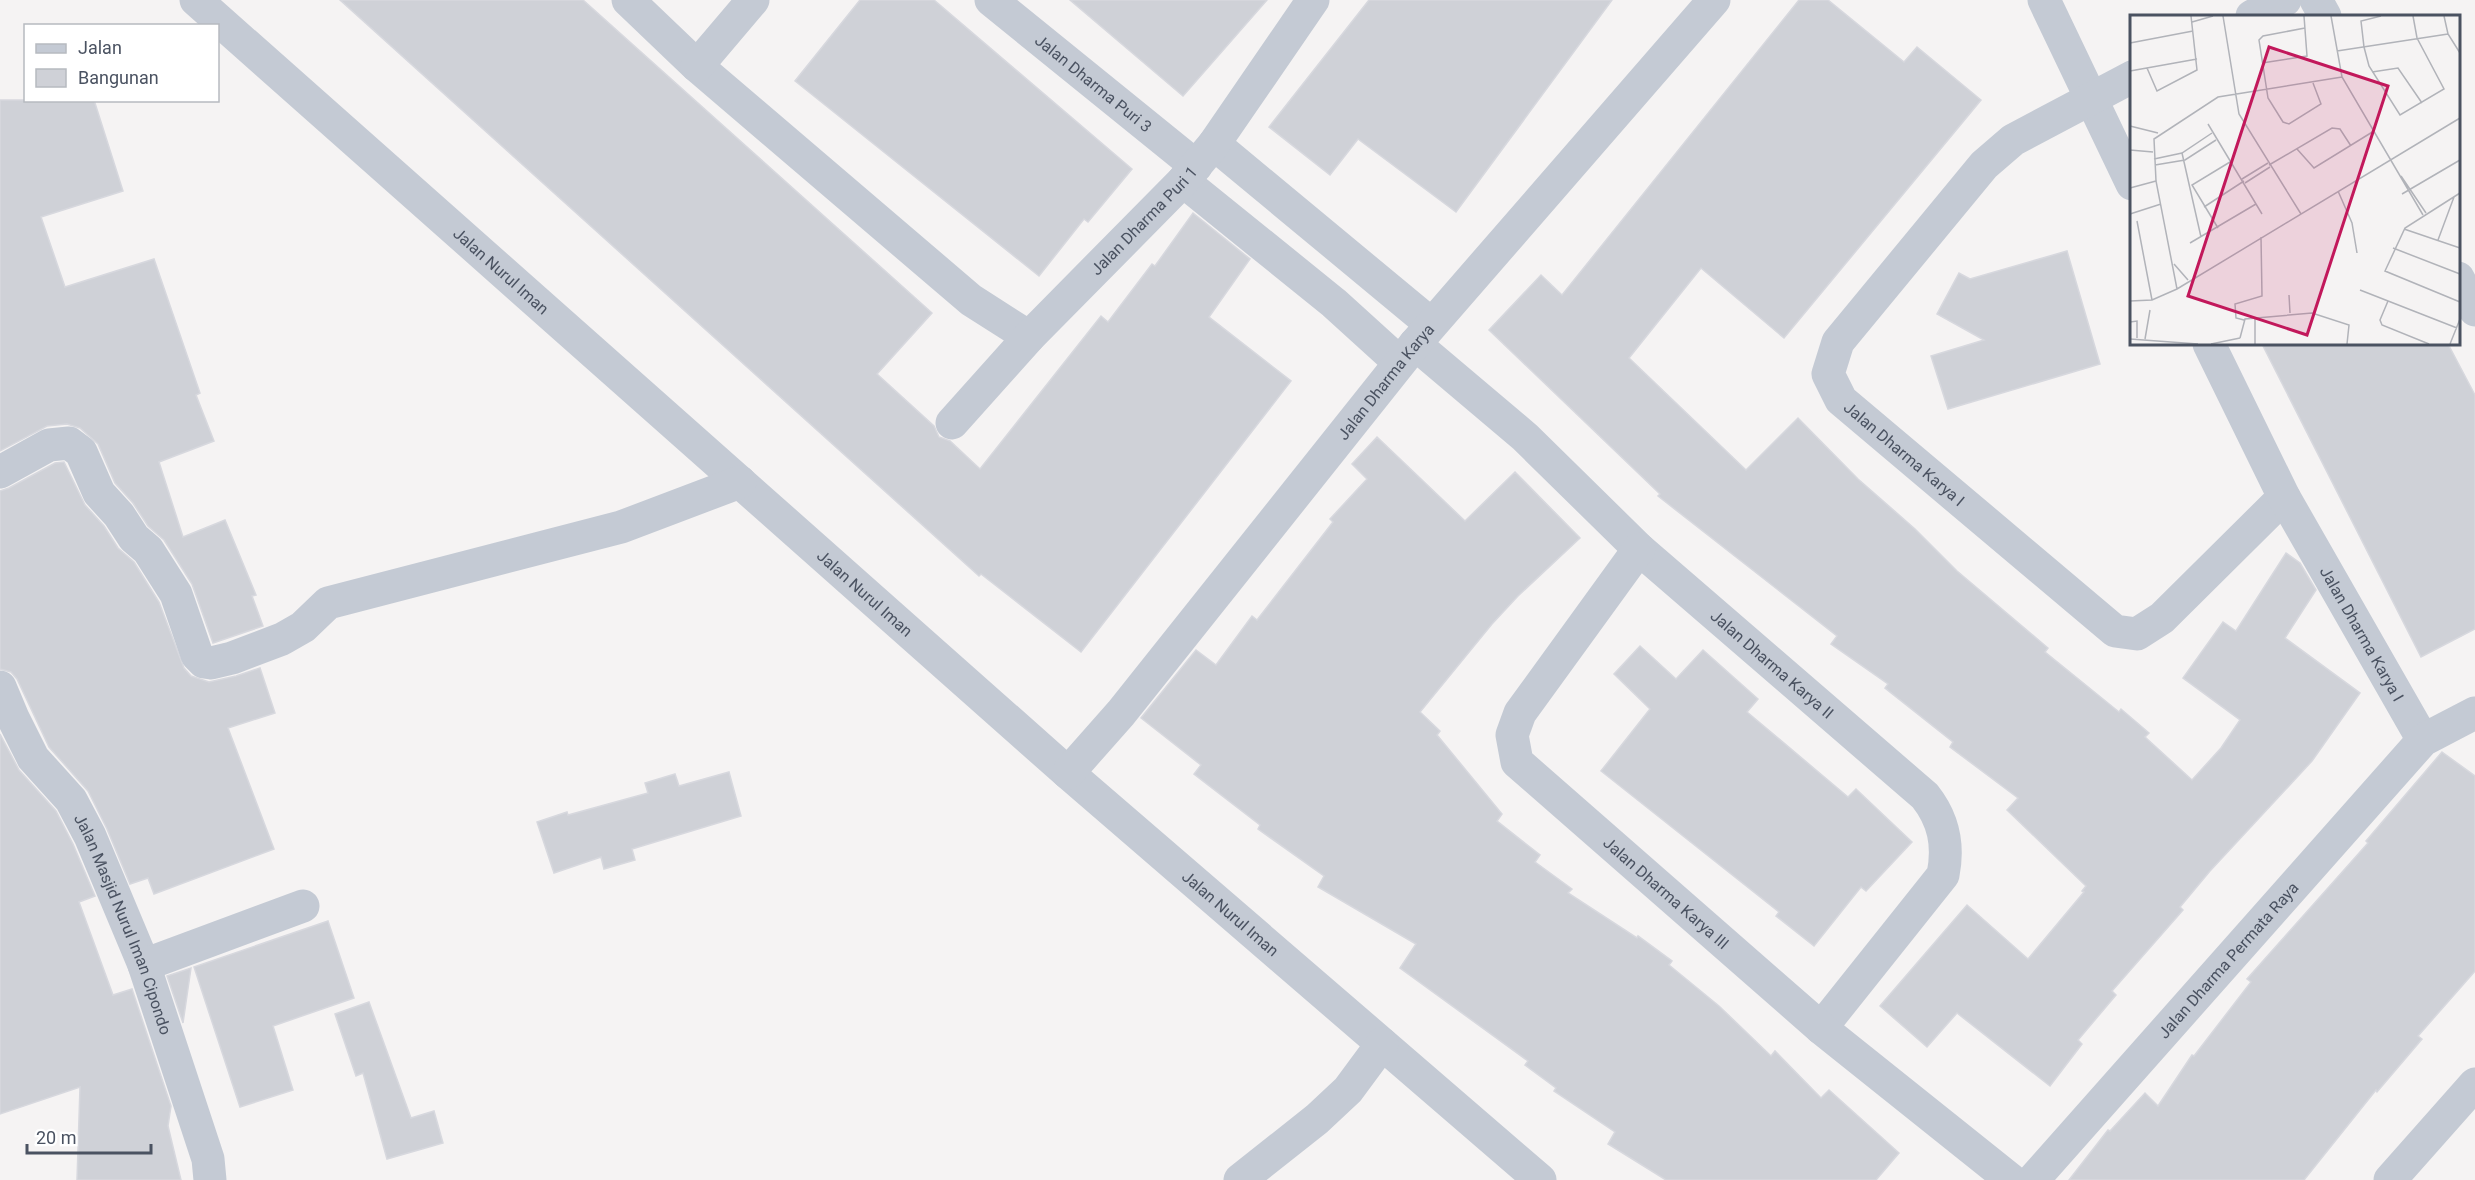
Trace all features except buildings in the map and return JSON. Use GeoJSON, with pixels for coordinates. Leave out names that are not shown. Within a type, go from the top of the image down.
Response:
{"type":"FeatureCollection","features":[{"type":"Feature","properties":{"kind":"street","name":"Jalan Nurul Iman"},"geometry":{"type":"LineString","coordinates":[[196,0],[1068,773],[1540,1180]]}},
{"type":"Feature","properties":{"kind":"street"},"geometry":{"type":"LineString","coordinates":[[628,0],[697,66],[971,300],[1029,337]]}},
{"type":"Feature","properties":{"kind":"street"},"geometry":{"type":"LineString","coordinates":[[697,66],[753,0]]}},
{"type":"Feature","properties":{"kind":"street","name":"Jalan Dharma Puri 3"},"geometry":{"type":"LineString","coordinates":[[991,0],[1198,164]]}},
{"type":"Feature","properties":{"kind":"street","name":"Jalan Dharma Puri 1"},"geometry":{"type":"LineString","coordinates":[[952,423],[1029,337],[1198,164],[1313,0]]}},
{"type":"Feature","properties":{"kind":"street","name":"Jalan Dharma Karya"},"geometry":{"type":"LineString","coordinates":[[1068,773],[1121,713],[1415,343],[1714,0]]}},
{"type":"Feature","properties":{"kind":"street"},"geometry":{"type":"LineString","coordinates":[[2044,0],[2130,180]]}},
{"type":"Feature","properties":{"kind":"street"},"geometry":{"type":"LineString","coordinates":[[2254,15],[2285,0]]}},
{"type":"Feature","properties":{"kind":"street"},"geometry":{"type":"LineString","coordinates":[[2316,0],[2324,15]]}},
{"type":"Feature","properties":{"kind":"street","name":"Jalan Dharma Karya I"},"geometry":{"type":"LineString","coordinates":[[2130,78],[2013,140],[1984,165],[1838,342],[1828,374],[1841,400],[2115,631],[2137,634],[2162,618],[2284,497]]}},
{"type":"Feature","properties":{"kind":"street"},"geometry":{"type":"LineString","coordinates":[[1198,164],[1415,343]]}},
{"type":"Feature","properties":{"kind":"street"},"geometry":{"type":"LineString","coordinates":[[1198,164],[1334,303],[1415,343]]}},
{"type":"Feature","properties":{"kind":"street"},"geometry":{"type":"LineString","coordinates":[[2460,282],[2475,310]]}},
{"type":"Feature","properties":{"kind":"street","name":"Jalan Dharma Karya II"},"geometry":{"type":"LineString","coordinates":[[1415,343],[1525,437],[1638,549],[1925,796],[1940,821],[1946,845],[1943,875],[1821,1028]]}},
{"type":"Feature","properties":{"kind":"street","name":"Jalan Dharma Karya I"},"geometry":{"type":"LineString","coordinates":[[2209,345],[2284,497],[2423,740]]}},
{"type":"Feature","properties":{"kind":"street"},"geometry":{"type":"LineString","coordinates":[[0,472],[49,445],[69,443],[81,452],[99,494],[119,514],[134,538],[148,550],[176,594],[197,655],[204,662],[211,663],[232,658],[282,639],[303,627],[328,603],[621,527],[740,482]]}},
{"type":"Feature","properties":{"kind":"street","name":"Jalan Dharma Karya III"},"geometry":{"type":"LineString","coordinates":[[1638,549],[1521,713],[1512,735],[1515,756],[1521,767],[1821,1028],[2012,1180]]}},
{"type":"Feature","properties":{"kind":"street","name":"Jalan Masjid Nurul Iman Cipondo"},"geometry":{"type":"LineString","coordinates":[[0,687],[33,758],[70,800],[90,836],[144,965],[208,1159],[210,1180]]}},
{"type":"Feature","properties":{"kind":"street"},"geometry":{"type":"LineString","coordinates":[[2423,740],[2475,712]]}},
{"type":"Feature","properties":{"kind":"street","name":"Jalan Dharma Permata Raya"},"geometry":{"type":"LineString","coordinates":[[2032,1180],[2423,740]]}},
{"type":"Feature","properties":{"kind":"street"},"geometry":{"type":"LineString","coordinates":[[144,965],[303,906]]}},
{"type":"Feature","properties":{"kind":"street"},"geometry":{"type":"LineString","coordinates":[[1240,1180],[1317,1119],[1348,1090],[1382,1044]]}},
{"type":"Feature","properties":{"kind":"street"},"geometry":{"type":"LineString","coordinates":[[2390,1180],[2475,1084]]}}]}
